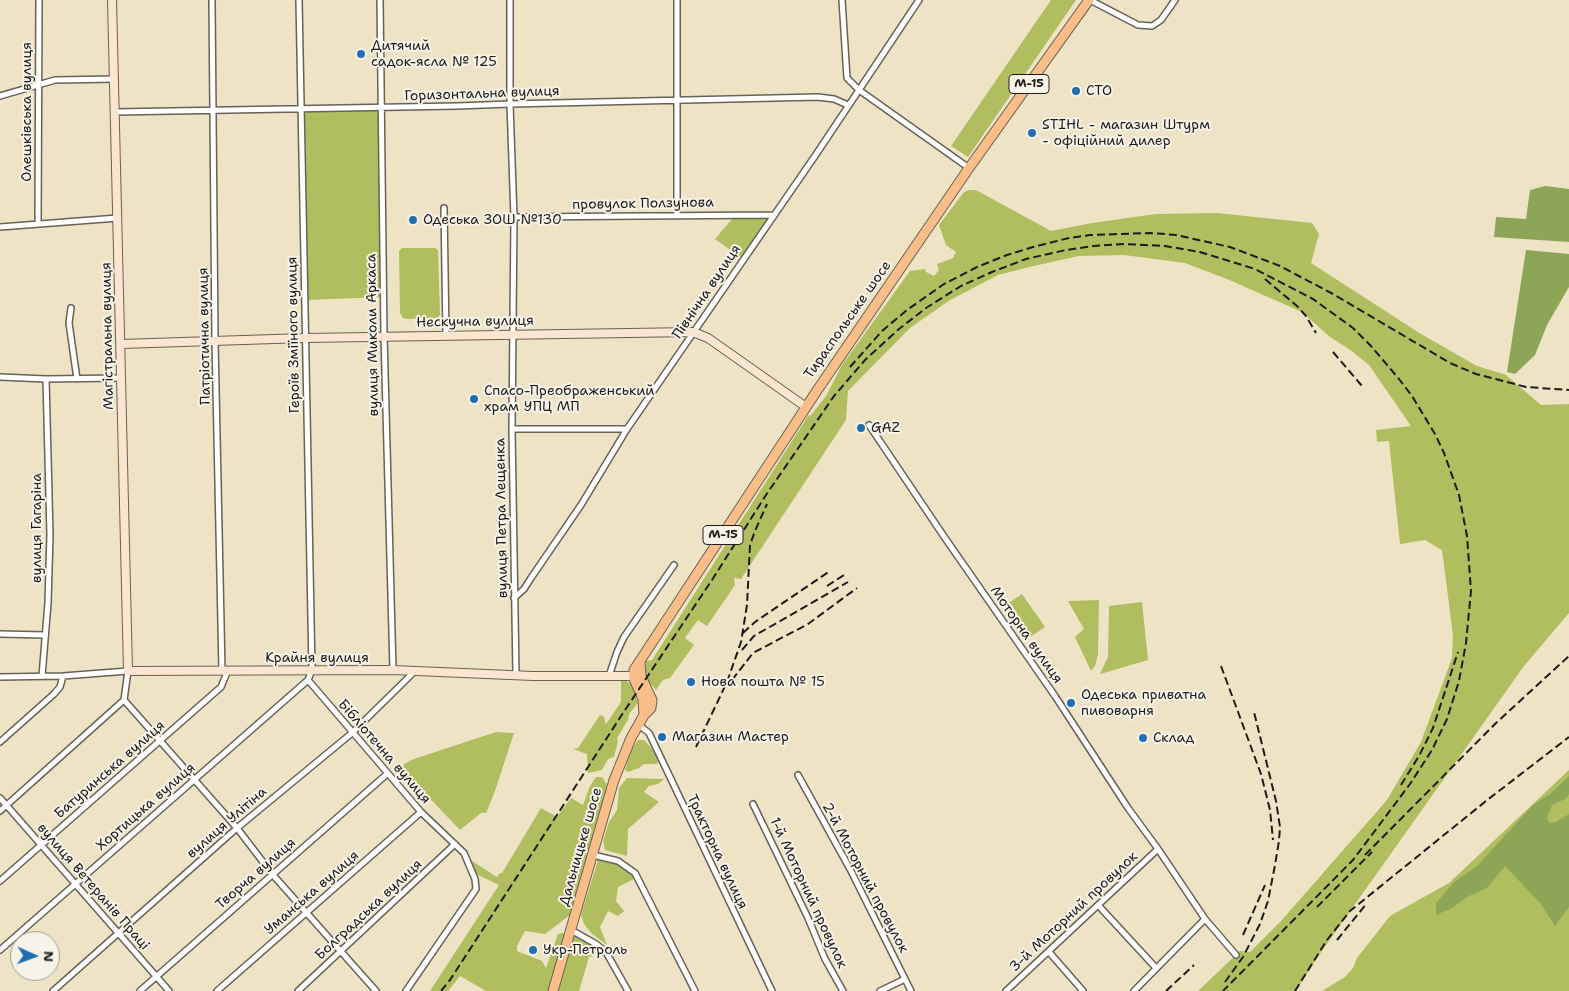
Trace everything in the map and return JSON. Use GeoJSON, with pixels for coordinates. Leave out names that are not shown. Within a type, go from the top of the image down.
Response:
{"type":"FeatureCollection","features":[{"type":"Feature","properties":{"kind":"main road","name":"Тираспольське шосе"},"geometry":{"type":"LineString","coordinates":[[637,676],[640,662],[806,407],[969,168],[1089,0]]}},
{"type":"Feature","properties":{"kind":"main road","name":"Дальницьке шосе"},"geometry":{"type":"LineString","coordinates":[[554,991],[614,780],[631,738],[644,715],[637,676]]}},
{"type":"Feature","properties":{"kind":"street","name":"Олешківська вулиця"},"geometry":{"type":"LineString","coordinates":[[38,0],[38,224]]}},
{"type":"Feature","properties":{"kind":"street","name":"Магістральна вулиця"},"geometry":{"type":"LineString","coordinates":[[112,0],[128,671]]}},
{"type":"Feature","properties":{"kind":"street","name":"Патріотична вулиця"},"geometry":{"type":"LineString","coordinates":[[212,0],[215,340],[225,671]]}},
{"type":"Feature","properties":{"kind":"street","name":"Героїв Зміїного вулиця"},"geometry":{"type":"LineString","coordinates":[[299,0],[312,670]]}},
{"type":"Feature","properties":{"kind":"street","name":"вулиця Миколи Аркаса"},"geometry":{"type":"LineString","coordinates":[[380,0],[384,336],[393,670]]}},
{"type":"Feature","properties":{"kind":"street","name":"вулиця Петра Лещенка"},"geometry":{"type":"LineString","coordinates":[[510,0],[510,104],[514,217],[512,430],[516,675]]}},
{"type":"Feature","properties":{"kind":"street"},"geometry":{"type":"LineString","coordinates":[[677,0],[677,215]]}},
{"type":"Feature","properties":{"kind":"street"},"geometry":{"type":"LineString","coordinates":[[842,0],[845,73],[847,78],[858,90],[969,168]]}},
{"type":"Feature","properties":{"kind":"street","name":"Північна вулиця"},"geometry":{"type":"LineString","coordinates":[[514,598],[524,589],[581,504],[627,429],[919,0]]}},
{"type":"Feature","properties":{"kind":"street"},"geometry":{"type":"LineString","coordinates":[[1089,0],[1138,25],[1152,26],[1161,20],[1175,0]]}},
{"type":"Feature","properties":{"kind":"street"},"geometry":{"type":"LineString","coordinates":[[0,96],[39,83],[56,80],[115,79]]}},
{"type":"Feature","properties":{"kind":"street","name":"Горизонтальна вулиця"},"geometry":{"type":"LineString","coordinates":[[115,112],[381,108],[818,97],[834,99],[848,105]]}},
{"type":"Feature","properties":{"kind":"street"},"geometry":{"type":"LineString","coordinates":[[444,208],[446,335]]}},
{"type":"Feature","properties":{"kind":"street","name":"провулок Ползунова"},"geometry":{"type":"LineString","coordinates":[[514,217],[774,215]]}},
{"type":"Feature","properties":{"kind":"street"},"geometry":{"type":"LineString","coordinates":[[0,227],[118,218]]}},
{"type":"Feature","properties":{"kind":"street"},"geometry":{"type":"LineString","coordinates":[[71,308],[69,323],[76,379]]}},
{"type":"Feature","properties":{"kind":"street","name":"Нескучна вулиця"},"geometry":{"type":"LineString","coordinates":[[121,344],[384,336],[693,332],[708,338],[806,407]]}},
{"type":"Feature","properties":{"kind":"street"},"geometry":{"type":"LineString","coordinates":[[0,377],[46,379],[121,378]]}},
{"type":"Feature","properties":{"kind":"street","name":"вулиця Гагаріна"},"geometry":{"type":"LineString","coordinates":[[42,676],[50,535],[46,379]]}},
{"type":"Feature","properties":{"kind":"street","name":"Моторна вулиця"},"geometry":{"type":"LineString","coordinates":[[869,425],[1055,696],[1128,808],[1205,919],[1236,955]]}},
{"type":"Feature","properties":{"kind":"street"},"geometry":{"type":"LineString","coordinates":[[512,430],[627,429]]}},
{"type":"Feature","properties":{"kind":"street"},"geometry":{"type":"LineString","coordinates":[[609,676],[624,637],[674,565]]}},
{"type":"Feature","properties":{"kind":"street"},"geometry":{"type":"LineString","coordinates":[[0,634],[45,635]]}},
{"type":"Feature","properties":{"kind":"street"},"geometry":{"type":"LineString","coordinates":[[308,680],[312,670]]}},
{"type":"Feature","properties":{"kind":"street","name":"Крайня вулиця"},"geometry":{"type":"LineString","coordinates":[[0,677],[63,676],[128,671],[312,670],[637,676]]}},
{"type":"Feature","properties":{"kind":"street"},"geometry":{"type":"LineString","coordinates":[[0,811],[124,700],[128,671]]}},
{"type":"Feature","properties":{"kind":"street","name":"Батуринська вулиця"},"geometry":{"type":"LineString","coordinates":[[0,881],[221,687],[225,671]]}},
{"type":"Feature","properties":{"kind":"street","name":"вулиця Улітіна"},"geometry":{"type":"LineString","coordinates":[[53,991],[237,828],[352,732],[416,671]]}},
{"type":"Feature","properties":{"kind":"street"},"geometry":{"type":"LineString","coordinates":[[0,742],[54,694],[60,687],[63,676]]}},
{"type":"Feature","properties":{"kind":"street","name":"Бібліотечна вулиця"},"geometry":{"type":"LineString","coordinates":[[308,680],[421,812],[464,852],[475,879],[476,889],[406,991]]}},
{"type":"Feature","properties":{"kind":"street","name":"Хортицька вулиця"},"geometry":{"type":"LineString","coordinates":[[0,950],[308,680]]}},
{"type":"Feature","properties":{"kind":"street"},"geometry":{"type":"LineString","coordinates":[[124,700],[161,740],[237,828],[273,874],[376,991]]}},
{"type":"Feature","properties":{"kind":"street","name":"Тракторна вулиця"},"geometry":{"type":"LineString","coordinates":[[639,725],[649,733],[772,991]]}},
{"type":"Feature","properties":{"kind":"street","name":"Творча вулиця"},"geometry":{"type":"LineString","coordinates":[[140,991],[387,774]]}},
{"type":"Feature","properties":{"kind":"street","name":"2-й Моторний провулок"},"geometry":{"type":"LineString","coordinates":[[798,775],[850,869],[912,991]]}},
{"type":"Feature","properties":{"kind":"street","name":"вулиця Ветеранів Праці"},"geometry":{"type":"LineString","coordinates":[[0,798],[169,991]]}},
{"type":"Feature","properties":{"kind":"street","name":"1-й Моторний провулок"},"geometry":{"type":"LineString","coordinates":[[753,804],[842,991]]}},
{"type":"Feature","properties":{"kind":"street","name":"Уманська вулиця"},"geometry":{"type":"LineString","coordinates":[[217,991],[421,812]]}},
{"type":"Feature","properties":{"kind":"street","name":"Болградська вулиця"},"geometry":{"type":"LineString","coordinates":[[298,991],[342,952],[455,844]]}},
{"type":"Feature","properties":{"kind":"street","name":"3-й Моторний провулок"},"geometry":{"type":"LineString","coordinates":[[1006,991],[1158,849]]}},
{"type":"Feature","properties":{"kind":"street"},"geometry":{"type":"LineString","coordinates":[[593,856],[618,861],[635,873],[695,991]]}},
{"type":"Feature","properties":{"kind":"street"},"geometry":{"type":"LineString","coordinates":[[1098,905],[1156,968]]}},
{"type":"Feature","properties":{"kind":"street"},"geometry":{"type":"LineString","coordinates":[[1134,991],[1205,919]]}},
{"type":"Feature","properties":{"kind":"street"},"geometry":{"type":"LineString","coordinates":[[571,930],[606,952],[628,991]]}},
{"type":"Feature","properties":{"kind":"street"},"geometry":{"type":"LineString","coordinates":[[1049,952],[1083,991]]}},
{"type":"Feature","properties":{"kind":"street"},"geometry":{"type":"LineString","coordinates":[[880,991],[905,978]]}},
{"type":"Feature","properties":{"kind":"green space"},"geometry":{"type":"Polygon","coordinates":[[[1051,0],[1076,0],[968,157],[951,146],[1051,0]]]}},
{"type":"Feature","properties":{"kind":"green space"},"geometry":{"type":"Polygon","coordinates":[[[378,110],[381,297],[307,300],[305,112],[378,110]]]}},
{"type":"Feature","properties":{"kind":"green space"},"geometry":{"type":"Polygon","coordinates":[[[1545,186],[1569,189],[1569,242],[1494,237],[1496,217],[1526,219],[1530,190],[1545,186]]]}},
{"type":"Feature","properties":{"kind":"green space"},"geometry":{"type":"Polygon","coordinates":[[[976,190],[1051,231],[1156,214],[1217,213],[1312,223],[1319,234],[1311,263],[1421,334],[1477,366],[1506,375],[1541,405],[1569,404],[1569,613],[1524,666],[1319,955],[1296,991],[1198,991],[1240,951],[1250,952],[1281,921],[1387,800],[1421,742],[1452,658],[1453,635],[1442,550],[1425,540],[1400,544],[1389,441],[1377,442],[1376,430],[1411,426],[1369,365],[1330,337],[1302,312],[1185,263],[1124,255],[1079,256],[998,275],[950,300],[910,328],[848,391],[846,420],[741,579],[734,578],[735,585],[707,626],[698,620],[685,638],[694,645],[670,678],[663,680],[656,690],[645,677],[646,661],[652,660],[808,416],[811,415],[826,396],[842,365],[910,271],[925,269],[926,272],[934,276],[939,270],[937,264],[953,258],[956,252],[946,245],[939,225],[964,192],[976,190]]]}},
{"type":"Feature","properties":{"kind":"green space"},"geometry":{"type":"Polygon","coordinates":[[[733,218],[772,218],[743,259],[715,239],[733,218]]]}},
{"type":"Feature","properties":{"kind":"green space"},"geometry":{"type":"Polygon","coordinates":[[[402,248],[435,248],[438,250],[440,315],[437,318],[408,319],[403,318],[400,313],[399,251],[402,248]]]}},
{"type":"Feature","properties":{"kind":"green space"},"geometry":{"type":"Polygon","coordinates":[[[1526,250],[1569,254],[1569,287],[1547,325],[1535,355],[1515,374],[1507,372],[1526,250]]]}},
{"type":"Feature","properties":{"kind":"green space"},"geometry":{"type":"Polygon","coordinates":[[[1022,594],[1045,627],[1027,639],[1004,606],[1022,594]]]}},
{"type":"Feature","properties":{"kind":"green space"},"geometry":{"type":"Polygon","coordinates":[[[1099,600],[1098,654],[1095,666],[1091,671],[1075,637],[1084,629],[1068,601],[1099,600]]]}},
{"type":"Feature","properties":{"kind":"green space"},"geometry":{"type":"Polygon","coordinates":[[[1142,602],[1148,660],[1100,674],[1108,657],[1109,606],[1142,602]]]}},
{"type":"Feature","properties":{"kind":"green space"},"geometry":{"type":"Polygon","coordinates":[[[621,678],[631,684],[638,703],[629,714],[628,720],[617,738],[614,757],[608,759],[602,770],[588,773],[587,754],[573,749],[578,748],[600,715],[604,717],[606,724],[621,702],[621,678]]]}},
{"type":"Feature","properties":{"kind":"green space"},"geometry":{"type":"Polygon","coordinates":[[[496,732],[514,733],[495,791],[486,813],[481,813],[460,830],[400,767],[411,760],[496,732]]]}},
{"type":"Feature","properties":{"kind":"green space"},"geometry":{"type":"Polygon","coordinates":[[[638,740],[644,740],[654,751],[658,761],[657,764],[644,764],[628,772],[625,770],[631,749],[638,740]]]}},
{"type":"Feature","properties":{"kind":"green space"},"geometry":{"type":"Polygon","coordinates":[[[1569,770],[1569,991],[1322,991],[1345,977],[1353,968],[1357,958],[1390,916],[1449,883],[1569,770]]]}},
{"type":"Feature","properties":{"kind":"green space"},"geometry":{"type":"Polygon","coordinates":[[[1569,776],[1569,794],[1565,799],[1552,805],[1547,818],[1549,823],[1556,822],[1569,814],[1569,907],[1555,926],[1541,904],[1505,866],[1487,888],[1436,915],[1436,903],[1454,882],[1477,866],[1533,805],[1550,794],[1569,776]]]}},
{"type":"Feature","properties":{"kind":"green space"},"geometry":{"type":"Polygon","coordinates":[[[596,777],[602,777],[607,787],[570,915],[545,934],[525,931],[517,946],[517,951],[542,961],[546,968],[558,934],[566,934],[549,991],[486,991],[460,976],[448,991],[430,991],[499,885],[476,874],[469,859],[497,877],[502,873],[541,808],[557,817],[571,798],[583,805],[590,786],[596,777]]]}},
{"type":"Feature","properties":{"kind":"green space"},"geometry":{"type":"Polygon","coordinates":[[[627,778],[664,779],[658,784],[649,786],[644,792],[659,802],[628,829],[627,856],[605,850],[603,841],[609,822],[617,810],[619,788],[627,778]]]}},
{"type":"Feature","properties":{"kind":"green space"},"geometry":{"type":"Polygon","coordinates":[[[598,860],[623,864],[640,883],[637,885],[634,879],[618,887],[616,901],[624,911],[618,916],[608,911],[600,927],[607,945],[591,933],[584,924],[581,915],[598,860]]]}},
{"type":"Feature","properties":{"kind":"green space"},"geometry":{"type":"Polygon","coordinates":[[[572,935],[596,945],[603,952],[589,957],[579,991],[556,991],[572,935]]]}},
{"type":"Feature","properties":{"kind":"railway"},"geometry":{"type":"LineString","coordinates":[[850,367],[882,331],[907,310],[944,284],[977,267],[1007,255],[1069,238],[1090,235],[1151,233],[1176,235],[1230,247],[1280,266],[1333,294],[1450,363],[1476,374],[1526,387],[1569,390]]}},
{"type":"Feature","properties":{"kind":"railway"},"geometry":{"type":"LineString","coordinates":[[441,991],[766,495],[834,396],[865,360],[899,329],[926,308],[961,286],[992,272],[1026,259],[1066,250],[1125,244],[1165,246],[1200,252],[1255,269],[1313,299],[1353,328],[1399,379],[1412,396],[1435,434],[1459,495],[1467,536],[1471,591],[1466,643],[1459,681],[1447,719],[1432,750],[1410,784],[1353,860],[1223,991]]}},
{"type":"Feature","properties":{"kind":"railway"},"geometry":{"type":"LineString","coordinates":[[1265,279],[1297,306],[1306,316],[1316,333]]}},
{"type":"Feature","properties":{"kind":"railway"},"geometry":{"type":"LineString","coordinates":[[1333,352],[1362,386]]}},
{"type":"Feature","properties":{"kind":"railway"},"geometry":{"type":"LineString","coordinates":[[696,747],[727,682],[741,642],[747,605],[750,545],[767,504]]}},
{"type":"Feature","properties":{"kind":"railway"},"geometry":{"type":"LineString","coordinates":[[743,633],[755,622],[830,571]]}},
{"type":"Feature","properties":{"kind":"railway"},"geometry":{"type":"LineString","coordinates":[[827,586],[844,575]]}},
{"type":"Feature","properties":{"kind":"railway"},"geometry":{"type":"LineString","coordinates":[[742,650],[754,636],[848,582]]}},
{"type":"Feature","properties":{"kind":"railway"},"geometry":{"type":"LineString","coordinates":[[732,680],[753,653],[808,624],[857,588]]}},
{"type":"Feature","properties":{"kind":"railway"},"geometry":{"type":"LineString","coordinates":[[1401,785],[1433,728],[1458,652]]}},
{"type":"Feature","properties":{"kind":"railway"},"geometry":{"type":"LineString","coordinates":[[1365,855],[1496,723],[1569,656]]}},
{"type":"Feature","properties":{"kind":"railway"},"geometry":{"type":"LineString","coordinates":[[1221,666],[1261,774],[1270,810],[1273,840]]}},
{"type":"Feature","properties":{"kind":"railway"},"geometry":{"type":"LineString","coordinates":[[1225,982],[1243,957],[1260,924],[1268,901],[1279,841],[1280,827],[1276,801],[1254,712]]}},
{"type":"Feature","properties":{"kind":"railway"},"geometry":{"type":"LineString","coordinates":[[1295,991],[1327,940],[1350,911],[1486,801],[1569,737]]}},
{"type":"Feature","properties":{"kind":"railway"},"geometry":{"type":"LineString","coordinates":[[1317,907],[1372,852]]}},
{"type":"Feature","properties":{"kind":"railway"},"geometry":{"type":"LineString","coordinates":[[1243,935],[1265,885]]}},
{"type":"Feature","properties":{"kind":"railway"},"geometry":{"type":"LineString","coordinates":[[1337,940],[1367,903]]}},
{"type":"Feature","properties":{"kind":"railway"},"geometry":{"type":"LineString","coordinates":[[1166,991],[1194,965]]}},
{"type":"Feature","properties":{"kind":"place","name":"Дитячий садок-ясла № 125"},"geometry":{"type":"Point","coordinates":[361,54]}},
{"type":"Feature","properties":{"kind":"place","name":"СТО"},"geometry":{"type":"Point","coordinates":[1076,91]}},
{"type":"Feature","properties":{"kind":"place","name":"STIHL - магазин Штурм - офіційний дилер"},"geometry":{"type":"Point","coordinates":[1032,133]}},
{"type":"Feature","properties":{"kind":"place","name":"Одеська ЗОШ №130"},"geometry":{"type":"Point","coordinates":[413,220]}},
{"type":"Feature","properties":{"kind":"place","name":"Спасо-Преображенський храм УПЦ МП"},"geometry":{"type":"Point","coordinates":[474,399]}},
{"type":"Feature","properties":{"kind":"place","name":"GAZ"},"geometry":{"type":"Point","coordinates":[861,428]}},
{"type":"Feature","properties":{"kind":"place","name":"Нова пошта № 15"},"geometry":{"type":"Point","coordinates":[691,682]}},
{"type":"Feature","properties":{"kind":"place","name":"Одеська приватна пивоварня"},"geometry":{"type":"Point","coordinates":[1071,703]}},
{"type":"Feature","properties":{"kind":"place","name":"Магазин Мастер"},"geometry":{"type":"Point","coordinates":[662,737]}},
{"type":"Feature","properties":{"kind":"place","name":"Склад"},"geometry":{"type":"Point","coordinates":[1143,738]}},
{"type":"Feature","properties":{"kind":"place","name":"Укр-Петроль"},"geometry":{"type":"Point","coordinates":[533,950]}}]}
